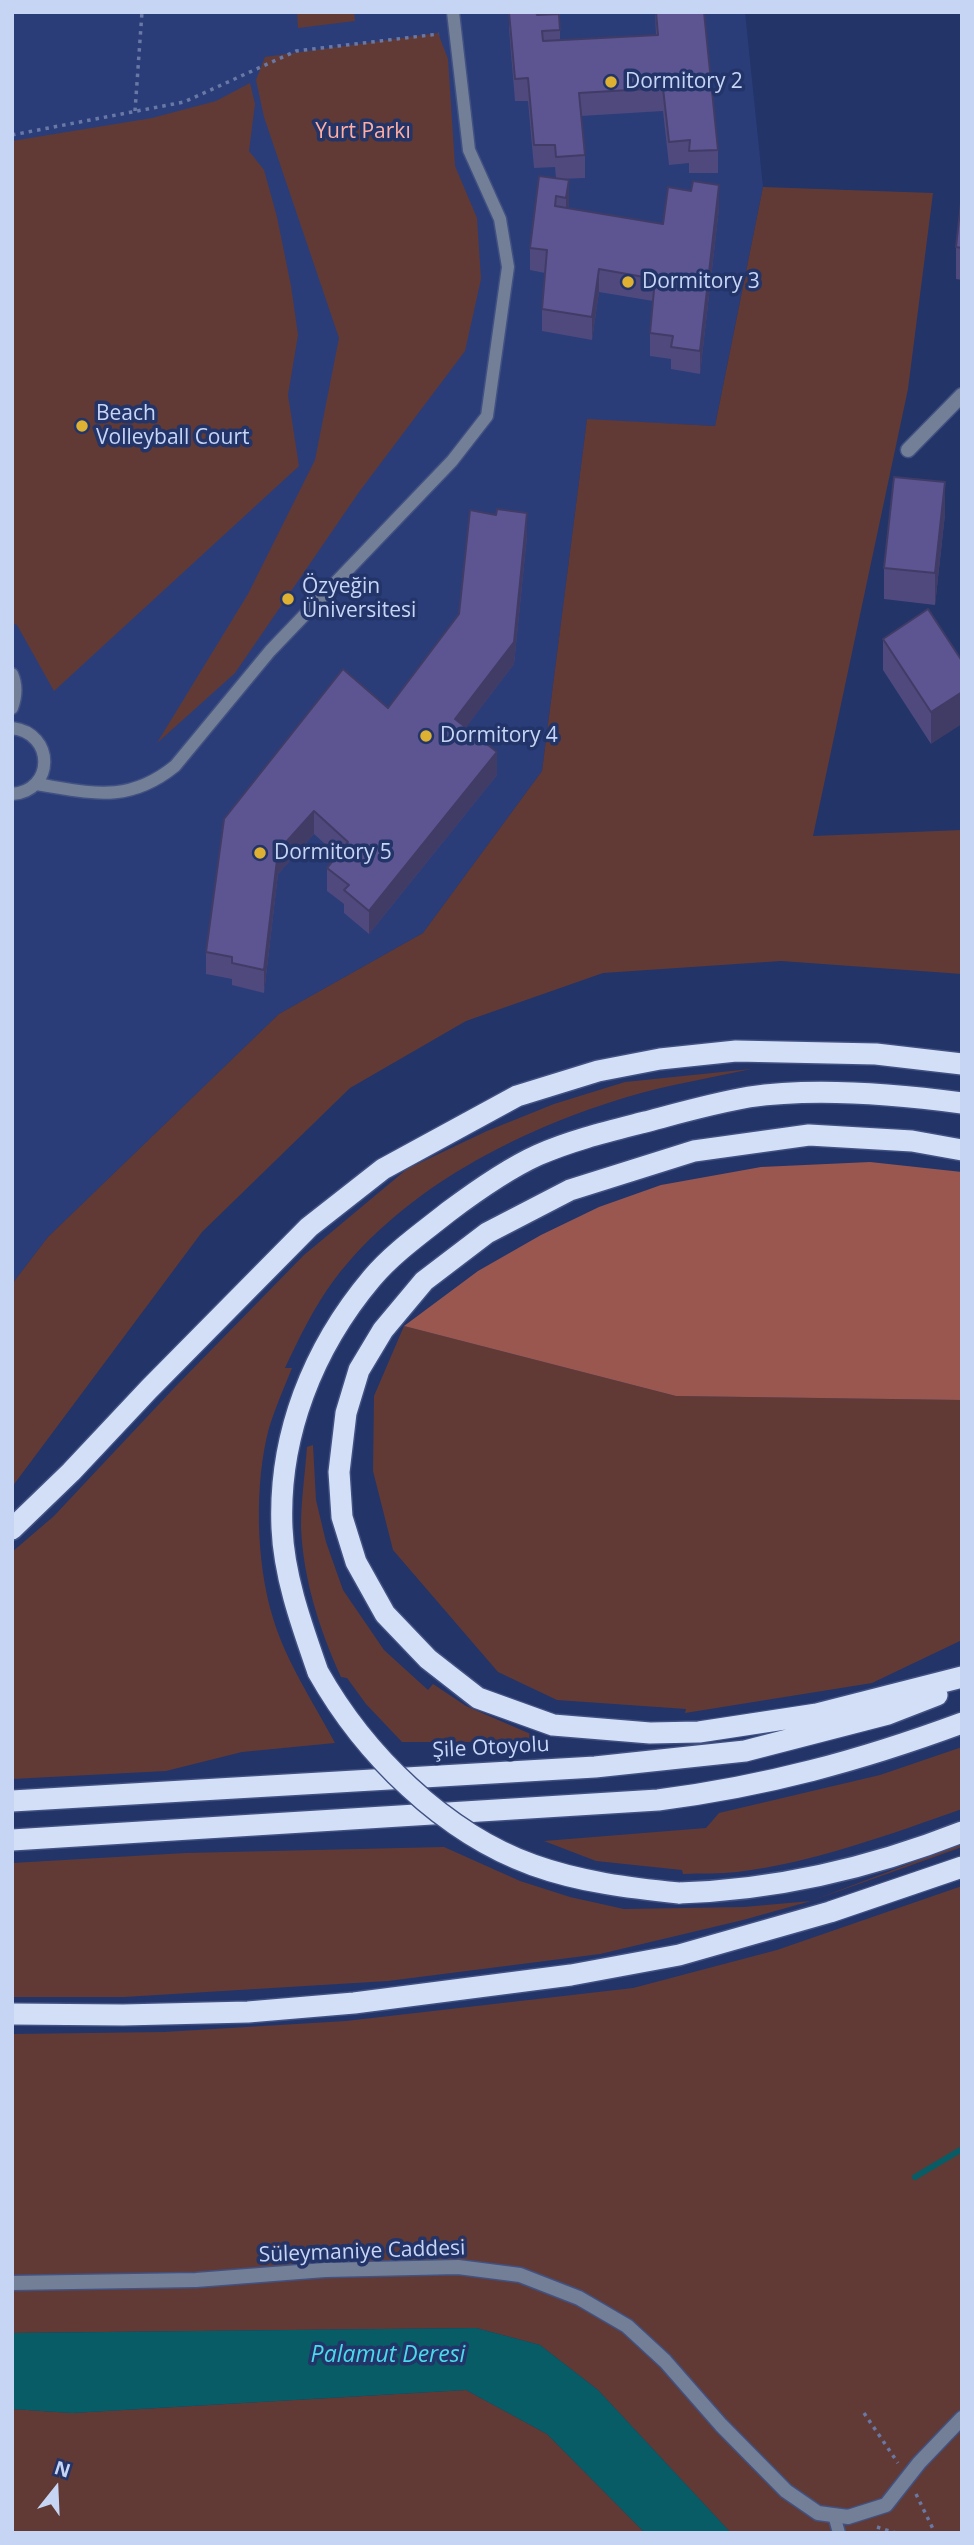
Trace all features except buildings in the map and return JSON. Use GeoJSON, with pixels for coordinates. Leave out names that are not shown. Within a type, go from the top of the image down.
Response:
{"type":"FeatureCollection","features":[{"type":"Feature","properties":{"kind":"highway"},"geometry":{"type":"LineString","coordinates":[[12,1529],[309,1227],[383,1169],[517,1096],[598,1071],[660,1059],[736,1051],[876,1054],[962,1064]]}},
{"type":"Feature","properties":{"kind":"highway"},"geometry":{"type":"LineString","coordinates":[[962,1103],[806,1093],[750,1097],[599,1134],[538,1155],[472,1194],[421,1233],[373,1276],[329,1336],[298,1409],[289,1445],[282,1529],[300,1623],[318,1672],[338,1707],[366,1741],[423,1799],[449,1821],[532,1865],[609,1885],[679,1893],[715,1892],[818,1875],[889,1857],[962,1832]]}},
{"type":"Feature","properties":{"kind":"highway"},"geometry":{"type":"LineString","coordinates":[[962,1150],[912,1140],[809,1135],[694,1151],[570,1190],[487,1233],[424,1281],[383,1330],[359,1370],[345,1413],[339,1472],[342,1517],[356,1562],[385,1614],[428,1659],[478,1699],[554,1725],[650,1733],[698,1732],[817,1714],[962,1677]]}},
{"type":"Feature","properties":{"kind":"highway","name":"Şile Otoyolu"},"geometry":{"type":"LineString","coordinates":[[12,1801],[595,1767],[745,1752],[888,1714],[962,1685]]}},
{"type":"Feature","properties":{"kind":"highway"},"geometry":{"type":"LineString","coordinates":[[12,1840],[658,1800],[723,1792],[801,1775],[906,1744],[962,1723]]}},
{"type":"Feature","properties":{"kind":"highway"},"geometry":{"type":"LineString","coordinates":[[12,2014],[248,2012],[354,2003],[571,1975],[679,1955],[830,1912],[962,1867]]}},
{"type":"Feature","properties":{"kind":"street"},"geometry":{"type":"LineString","coordinates":[[908,450],[962,395]]}},
{"type":"Feature","properties":{"kind":"street","name":"Süleymaniye Caddesi"},"geometry":{"type":"LineString","coordinates":[[12,2283],[196,2280],[324,2270],[458,2267],[520,2275],[579,2298],[627,2326],[665,2361],[721,2425],[786,2491],[818,2513],[834,2515]]}},
{"type":"Feature","properties":{"kind":"street"},"geometry":{"type":"LineString","coordinates":[[834,2515],[848,2517],[886,2505],[919,2463],[962,2418]]}},
{"type":"Feature","properties":{"kind":"lane"},"geometry":{"type":"LineString","coordinates":[[36,784],[115,793],[136,790],[156,781],[175,766],[270,651],[452,461],[487,416],[508,267],[500,219],[469,150],[453,12]]}},
{"type":"Feature","properties":{"kind":"lane"},"geometry":{"type":"LineString","coordinates":[[12,674],[15,681],[12,708]]}},
{"type":"Feature","properties":{"kind":"lane"},"geometry":{"type":"LineString","coordinates":[[12,728],[25,731],[40,745],[44,765],[36,784],[12,794]]}},
{"type":"Feature","properties":{"kind":"lane"},"geometry":{"type":"LineString","coordinates":[[834,2515],[839,2533]]}},
{"type":"Feature","properties":{"kind":"path"},"geometry":{"type":"LineString","coordinates":[[135,112],[142,12]]}},
{"type":"Feature","properties":{"kind":"path"},"geometry":{"type":"LineString","coordinates":[[12,135],[184,102],[296,51],[456,33]]}},
{"type":"Feature","properties":{"kind":"shaded area","name":"Özyeğin Üniversitesi"},"geometry":{"type":"Polygon","coordinates":[[[12,12],[745,12],[763,187],[715,426],[587,420],[542,771],[423,933],[279,1014],[48,1237],[12,1284],[12,12]]]}},
{"type":"Feature","properties":{"kind":"shaded area"},"geometry":{"type":"Polygon","coordinates":[[[870,1162],[962,1172],[962,1400],[676,1396],[404,1326],[478,1271],[541,1235],[599,1207],[661,1185],[761,1167],[870,1162]]]}},
{"type":"Feature","properties":{"kind":"green space"},"geometry":{"type":"Polygon","coordinates":[[[297,12],[354,12],[355,21],[298,28],[297,12]]]}},
{"type":"Feature","properties":{"kind":"green space","name":"Yurt Parkı"},"geometry":{"type":"Polygon","coordinates":[[[438,33],[448,59],[455,166],[477,218],[481,279],[465,351],[359,492],[235,673],[157,743],[248,594],[315,460],[339,338],[264,117],[256,80],[265,57],[438,33]]]}},
{"type":"Feature","properties":{"kind":"green space"},"geometry":{"type":"Polygon","coordinates":[[[250,83],[255,104],[249,151],[264,170],[277,217],[298,335],[288,395],[299,466],[54,691],[17,625],[12,623],[12,141],[152,118],[216,101],[250,83]]]}},
{"type":"Feature","properties":{"kind":"green space"},"geometry":{"type":"Polygon","coordinates":[[[763,187],[933,193],[908,389],[813,836],[962,830],[962,974],[781,961],[603,973],[466,1021],[350,1088],[202,1232],[12,1487],[12,1284],[48,1237],[279,1014],[423,933],[542,771],[587,419],[715,426],[763,187]]]}},
{"type":"Feature","properties":{"kind":"green space"},"geometry":{"type":"Polygon","coordinates":[[[751,1069],[627,1097],[545,1127],[505,1145],[429,1190],[394,1217],[362,1247],[320,1301],[285,1368],[292,1368],[271,1420],[264,1450],[259,1523],[263,1573],[273,1618],[293,1666],[335,1743],[242,1752],[166,1771],[12,1779],[12,1552],[54,1516],[304,1255],[407,1169],[487,1131],[554,1104],[625,1082],[751,1069]]]}},
{"type":"Feature","properties":{"kind":"green space"},"geometry":{"type":"Polygon","coordinates":[[[404,1326],[676,1396],[962,1400],[962,1640],[872,1683],[685,1713],[686,1709],[557,1700],[498,1672],[393,1550],[373,1471],[374,1396],[404,1326]]]}},
{"type":"Feature","properties":{"kind":"green space"},"geometry":{"type":"Polygon","coordinates":[[[313,1445],[316,1500],[326,1542],[343,1590],[384,1650],[428,1690],[433,1684],[466,1706],[549,1742],[402,1742],[366,1704],[347,1678],[341,1677],[314,1604],[302,1546],[301,1517],[307,1447],[313,1445]]]}},
{"type":"Feature","properties":{"kind":"green space"},"geometry":{"type":"Polygon","coordinates":[[[962,1747],[962,1809],[851,1847],[794,1862],[737,1872],[683,1874],[682,1870],[596,1861],[544,1841],[706,1828],[719,1813],[880,1775],[962,1747]]]}},
{"type":"Feature","properties":{"kind":"green space"},"geometry":{"type":"Polygon","coordinates":[[[962,1844],[962,1847],[811,1901],[962,1844]]]}},
{"type":"Feature","properties":{"kind":"green space"},"geometry":{"type":"Polygon","coordinates":[[[444,1847],[520,1881],[570,1897],[624,1909],[744,1907],[811,1901],[600,1954],[388,1981],[124,1997],[12,1997],[12,1863],[186,1853],[444,1847]]]}},
{"type":"Feature","properties":{"kind":"green space"},"geometry":{"type":"Polygon","coordinates":[[[962,1886],[962,2533],[731,2533],[598,2390],[540,2345],[476,2328],[12,2333],[12,2034],[164,2032],[346,2021],[633,1988],[777,1950],[962,1886]]]}},
{"type":"Feature","properties":{"kind":"green space"},"geometry":{"type":"Polygon","coordinates":[[[466,2390],[547,2434],[645,2533],[12,2533],[12,2409],[72,2413],[466,2390]]]}},
{"type":"Feature","properties":{"kind":"water","name":"Palamut Deresi"},"geometry":{"type":"Polygon","coordinates":[[[476,2328],[540,2345],[598,2390],[731,2533],[645,2533],[547,2434],[466,2390],[72,2413],[12,2409],[12,2333],[476,2328]]]}},
{"type":"Feature","properties":{"kind":"waterway"},"geometry":{"type":"LineString","coordinates":[[915,2177],[962,2149]]}},
{"type":"Feature","properties":{"kind":"place","name":"Dormitory 2"},"geometry":{"type":"Point","coordinates":[611,82]}},
{"type":"Feature","properties":{"kind":"place","name":"Dormitory 3"},"geometry":{"type":"Point","coordinates":[628,282]}},
{"type":"Feature","properties":{"kind":"place","name":"Beach Volleyball Court"},"geometry":{"type":"Point","coordinates":[82,426]}},
{"type":"Feature","properties":{"kind":"place","name":"Özyeğin Üniversitesi"},"geometry":{"type":"Point","coordinates":[288,599]}},
{"type":"Feature","properties":{"kind":"place","name":"Dormitory 4"},"geometry":{"type":"Point","coordinates":[426,736]}},
{"type":"Feature","properties":{"kind":"place","name":"Dormitory 5"},"geometry":{"type":"Point","coordinates":[260,853]}}]}
